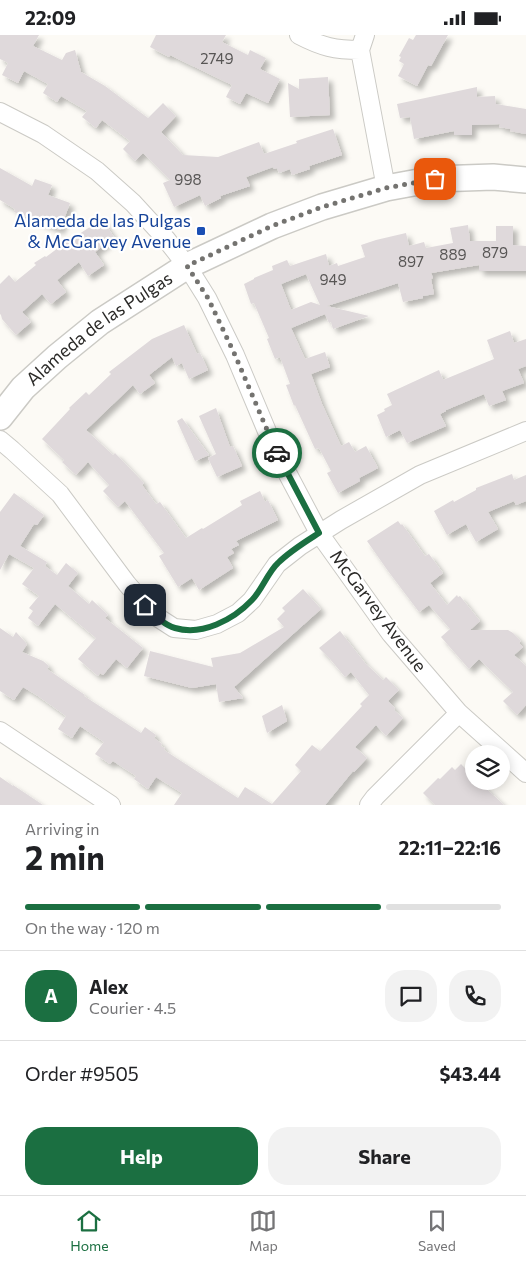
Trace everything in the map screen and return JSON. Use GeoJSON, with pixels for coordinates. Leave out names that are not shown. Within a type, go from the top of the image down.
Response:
{"type":"FeatureCollection","features":[{"type":"Feature","properties":{"kind":"main road","name":"Alameda de las Pulgas"},"geometry":{"type":"LineString","coordinates":[[0,417],[23,388],[100,322],[187,266],[272,226],[322,207],[386,188],[435,179],[493,177],[526,180]]}},
{"type":"Feature","properties":{"kind":"street"},"geometry":{"type":"LineString","coordinates":[[299,35],[316,43],[339,50],[363,43],[386,188]]}},
{"type":"Feature","properties":{"kind":"street","name":"McGarvey Avenue"},"geometry":{"type":"LineString","coordinates":[[0,112],[43,134],[96,171],[133,203],[166,239],[208,298],[235,355],[274,449],[319,533],[391,634],[459,713],[526,773]]}},
{"type":"Feature","properties":{"kind":"street"},"geometry":{"type":"LineString","coordinates":[[0,440],[60,494],[127,584],[154,615],[174,628],[196,630],[217,624],[238,613],[252,600],[277,564],[341,519],[420,475],[526,431]]}},
{"type":"Feature","properties":{"kind":"street"},"geometry":{"type":"LineString","coordinates":[[369,805],[459,713]]}},
{"type":"Feature","properties":{"kind":"street"},"geometry":{"type":"LineString","coordinates":[[0,731],[111,805]]}},
{"type":"Feature","properties":{"kind":"building"},"geometry":{"type":"Polygon","coordinates":[[[0,35],[39,35],[33,46],[62,60],[66,53],[75,50],[81,72],[105,86],[148,118],[163,103],[176,116],[161,132],[183,155],[218,157],[259,142],[264,154],[333,129],[342,155],[309,166],[310,169],[292,175],[290,169],[279,173],[277,168],[274,169],[273,167],[246,177],[250,186],[220,196],[221,198],[205,206],[200,195],[174,207],[163,183],[170,180],[143,153],[135,161],[123,149],[130,141],[102,120],[96,128],[82,117],[87,111],[61,96],[57,102],[43,93],[48,84],[24,71],[18,83],[2,75],[8,63],[0,59],[0,35]]]}},
{"type":"Feature","properties":{"kind":"building"},"geometry":{"type":"Polygon","coordinates":[[[156,35],[226,35],[222,42],[248,55],[250,50],[266,58],[260,69],[280,79],[268,103],[246,93],[240,104],[226,97],[232,85],[150,47],[156,35]]]}},
{"type":"Feature","properties":{"kind":"building"},"geometry":{"type":"Polygon","coordinates":[[[416,35],[448,35],[431,66],[428,65],[417,86],[398,76],[404,64],[399,61],[401,57],[399,56],[409,38],[413,40],[416,35]]]}},
{"type":"Feature","properties":{"kind":"building"},"geometry":{"type":"Polygon","coordinates":[[[328,77],[330,115],[290,117],[288,83],[299,89],[299,79],[328,77]]]}},
{"type":"Feature","properties":{"kind":"building"},"geometry":{"type":"Polygon","coordinates":[[[477,87],[477,97],[495,96],[496,104],[526,109],[526,134],[499,127],[500,124],[472,125],[472,135],[454,135],[454,131],[414,139],[410,117],[400,118],[397,104],[477,87]]]}},
{"type":"Feature","properties":{"kind":"building"},"geometry":{"type":"Polygon","coordinates":[[[0,168],[32,186],[35,179],[52,185],[48,195],[70,203],[60,230],[14,212],[15,209],[0,200],[0,168]]]}},
{"type":"Feature","properties":{"kind":"building"},"geometry":{"type":"Polygon","coordinates":[[[102,219],[114,237],[95,252],[104,265],[88,276],[79,262],[57,280],[66,292],[51,304],[42,294],[22,312],[31,322],[16,335],[0,314],[0,284],[9,275],[15,282],[36,265],[34,263],[102,219]]]}},
{"type":"Feature","properties":{"kind":"building"},"geometry":{"type":"Polygon","coordinates":[[[468,225],[470,241],[496,241],[496,226],[513,226],[513,245],[526,246],[526,271],[479,271],[479,265],[431,273],[434,294],[403,302],[398,283],[327,306],[369,316],[333,329],[331,322],[329,323],[325,314],[291,328],[305,359],[325,352],[330,367],[311,374],[341,446],[349,442],[355,452],[366,446],[378,468],[359,478],[360,481],[338,493],[327,473],[331,471],[319,448],[315,449],[294,406],[286,385],[290,384],[280,357],[275,359],[267,339],[269,338],[254,303],[251,304],[244,284],[273,270],[272,266],[287,260],[290,266],[326,254],[329,266],[337,263],[338,266],[365,257],[361,245],[406,233],[409,246],[424,242],[426,248],[453,243],[450,228],[468,225]],[[306,274],[281,284],[291,310],[311,302],[320,305],[306,274]]]}},
{"type":"Feature","properties":{"kind":"building"},"geometry":{"type":"Polygon","coordinates":[[[184,325],[197,354],[200,353],[208,370],[189,379],[182,363],[176,366],[172,357],[149,375],[155,383],[140,394],[133,385],[86,430],[113,455],[115,453],[144,483],[142,485],[156,504],[160,502],[186,538],[242,505],[240,501],[260,491],[265,502],[268,500],[278,520],[236,541],[239,545],[231,549],[234,553],[227,557],[233,568],[199,590],[192,578],[178,587],[159,556],[164,553],[125,501],[118,507],[103,491],[109,485],[88,462],[76,475],[62,462],[64,460],[42,439],[69,408],[86,392],[89,395],[111,374],[109,372],[152,339],[184,325]]]}},
{"type":"Feature","properties":{"kind":"building"},"geometry":{"type":"Polygon","coordinates":[[[510,331],[514,343],[526,339],[526,366],[518,369],[524,383],[502,391],[506,400],[489,406],[484,394],[440,414],[446,426],[407,443],[400,430],[386,437],[377,415],[392,405],[387,394],[439,370],[443,380],[494,359],[487,340],[510,331]]]}},
{"type":"Feature","properties":{"kind":"building"},"geometry":{"type":"Polygon","coordinates":[[[216,408],[230,447],[233,446],[242,466],[217,477],[208,458],[216,454],[199,416],[216,408]]]}},
{"type":"Feature","properties":{"kind":"building"},"geometry":{"type":"Polygon","coordinates":[[[182,418],[209,455],[195,461],[177,421],[182,418]]]}},
{"type":"Feature","properties":{"kind":"building"},"geometry":{"type":"Polygon","coordinates":[[[512,474],[514,480],[526,475],[526,501],[516,505],[514,501],[488,512],[498,529],[476,542],[466,524],[447,535],[434,511],[476,490],[476,488],[512,474]]]}},
{"type":"Feature","properties":{"kind":"building"},"geometry":{"type":"Polygon","coordinates":[[[14,493],[44,515],[37,525],[34,524],[20,546],[47,562],[45,566],[57,575],[66,563],[78,573],[68,586],[89,604],[92,600],[108,615],[105,618],[143,648],[127,668],[116,659],[103,675],[100,673],[98,676],[78,659],[96,638],[55,604],[38,626],[28,618],[33,611],[29,608],[39,596],[22,584],[34,568],[9,554],[0,570],[0,512],[14,493]]]}},
{"type":"Feature","properties":{"kind":"building"},"geometry":{"type":"Polygon","coordinates":[[[398,521],[425,556],[429,554],[443,573],[430,583],[447,605],[457,595],[458,597],[460,596],[480,621],[470,630],[508,630],[521,641],[519,643],[523,647],[514,655],[526,666],[526,705],[517,715],[503,701],[513,692],[479,659],[469,669],[441,637],[450,629],[429,605],[419,612],[367,541],[398,521]]]}},
{"type":"Feature","properties":{"kind":"building"},"geometry":{"type":"Polygon","coordinates":[[[303,589],[321,609],[234,687],[243,698],[219,702],[216,684],[192,688],[144,676],[150,651],[213,667],[211,658],[240,653],[284,627],[277,619],[285,611],[282,608],[303,589]]]}},
{"type":"Feature","properties":{"kind":"building"},"geometry":{"type":"Polygon","coordinates":[[[0,628],[13,637],[16,632],[27,644],[22,652],[43,661],[49,666],[47,669],[141,733],[145,727],[156,735],[154,738],[162,744],[161,746],[165,748],[164,750],[238,798],[245,787],[272,804],[301,771],[295,765],[312,745],[320,751],[362,706],[360,704],[369,695],[351,672],[345,677],[319,648],[340,631],[365,663],[383,680],[386,677],[399,690],[388,701],[403,718],[386,736],[376,725],[355,747],[367,758],[353,771],[325,805],[174,805],[182,793],[156,777],[148,789],[134,779],[136,776],[113,761],[110,764],[95,754],[104,742],[80,726],[72,738],[58,729],[66,716],[38,696],[23,687],[14,700],[0,691],[0,628]]]}},
{"type":"Feature","properties":{"kind":"building"},"geometry":{"type":"Polygon","coordinates":[[[282,705],[287,721],[267,733],[262,716],[282,705]]]}},
{"type":"Feature","properties":{"kind":"building"},"geometry":{"type":"Polygon","coordinates":[[[461,764],[465,768],[465,790],[488,790],[504,805],[435,805],[423,793],[452,767],[455,770],[461,764]]]}},
{"type":"Feature","properties":{"kind":"building"},"geometry":{"type":"Polygon","coordinates":[[[0,777],[13,786],[43,805],[0,805],[0,777]]]}},
{"type":"Feature","properties":{"kind":"way so far"},"geometry":{"type":"LineString","coordinates":[[277,453],[208,298],[187,266],[272,226],[322,207],[386,188],[435,179]]}},
{"type":"Feature","properties":{"kind":"place","name":"Alameda de las Pulgas & McGarvey Avenue"},"geometry":{"type":"Point","coordinates":[201,231]}},
{"type":"Feature","properties":{"kind":"route"},"geometry":{"type":"LineString","coordinates":[[145,605],[154,615],[174,628],[196,630],[217,624],[238,613],[252,600],[277,564],[319,533],[277,453]]}}]}
